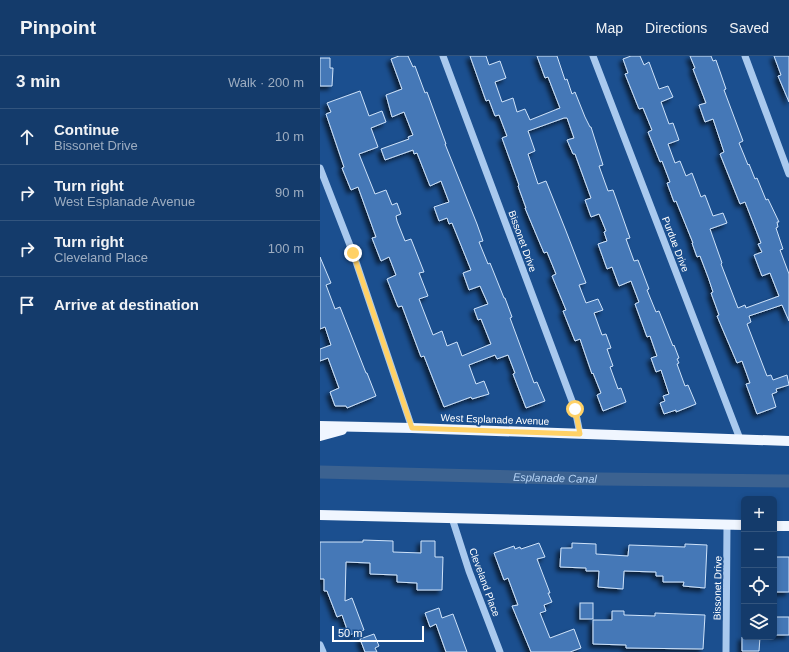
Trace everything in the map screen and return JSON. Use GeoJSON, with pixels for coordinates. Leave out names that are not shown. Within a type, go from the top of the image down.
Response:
{"type":"FeatureCollection","features":[{"type":"Feature","properties":{"kind":"main road","name":"West Esplanade Avenue"},"geometry":{"type":"LineString","coordinates":[[320,426],[789,441]]}},
{"type":"Feature","properties":{"kind":"main road"},"geometry":{"type":"LineString","coordinates":[[320,436],[350,427]]}},
{"type":"Feature","properties":{"kind":"main road"},"geometry":{"type":"LineString","coordinates":[[320,515],[741,525]]}},
{"type":"Feature","properties":{"kind":"main road"},"geometry":{"type":"LineString","coordinates":[[777,526],[789,526]]}},
{"type":"Feature","properties":{"kind":"street","name":"Bissonet Drive"},"geometry":{"type":"LineString","coordinates":[[443,56],[575,409],[580,434]]}},
{"type":"Feature","properties":{"kind":"street","name":"Purdue Drive"},"geometry":{"type":"LineString","coordinates":[[593,56],[740,439]]}},
{"type":"Feature","properties":{"kind":"street"},"geometry":{"type":"LineString","coordinates":[[744,56],[789,174]]}},
{"type":"Feature","properties":{"kind":"street"},"geometry":{"type":"LineString","coordinates":[[320,168],[353,253],[412,428]]}},
{"type":"Feature","properties":{"kind":"street","name":"Cleveland Place"},"geometry":{"type":"LineString","coordinates":[[452,518],[469,571],[500,652]]}},
{"type":"Feature","properties":{"kind":"street","name":"Bissonet Drive"},"geometry":{"type":"LineString","coordinates":[[726,652],[727,525]]}},
{"type":"Feature","properties":{"kind":"street"},"geometry":{"type":"LineString","coordinates":[[320,645],[323,652]]}},
{"type":"Feature","properties":{"kind":"building"},"geometry":{"type":"Polygon","coordinates":[[[399,56],[408,56],[413,67],[415,66],[425,93],[427,92],[445,144],[483,241],[479,242],[505,298],[512,317],[510,318],[534,383],[537,382],[545,401],[526,408],[513,374],[515,373],[508,355],[497,359],[495,355],[469,365],[476,384],[484,381],[489,394],[472,399],[471,397],[444,407],[424,356],[421,357],[402,306],[398,307],[387,279],[396,275],[389,257],[381,261],[372,238],[376,237],[358,187],[351,190],[342,168],[344,167],[326,114],[331,112],[327,103],[360,91],[369,116],[382,111],[386,122],[371,128],[378,147],[359,154],[375,194],[386,190],[392,205],[397,203],[401,214],[396,216],[397,221],[405,241],[411,239],[424,272],[419,273],[428,296],[419,299],[433,335],[442,331],[447,346],[457,342],[462,356],[491,344],[481,319],[478,320],[474,309],[488,304],[480,286],[469,290],[463,273],[471,270],[452,223],[449,224],[447,218],[439,221],[434,207],[449,202],[441,181],[430,186],[417,153],[414,154],[413,150],[385,160],[381,149],[409,139],[408,137],[413,135],[404,112],[392,117],[386,95],[402,89],[391,59],[399,56]]]}},
{"type":"Feature","properties":{"kind":"building"},"geometry":{"type":"Polygon","coordinates":[[[470,56],[486,56],[489,65],[500,61],[506,78],[495,82],[502,102],[513,98],[517,112],[525,109],[530,120],[560,108],[548,77],[545,78],[537,56],[557,56],[565,80],[567,79],[572,94],[575,92],[585,117],[591,127],[603,165],[599,166],[608,191],[613,190],[630,238],[626,239],[634,261],[638,260],[649,289],[647,290],[656,312],[659,311],[679,358],[677,359],[679,363],[677,364],[685,386],[688,385],[696,404],[676,412],[676,410],[664,414],[660,403],[665,401],[663,396],[669,394],[661,370],[656,372],[651,358],[657,356],[650,336],[647,337],[635,304],[639,302],[631,281],[619,286],[612,267],[607,269],[598,244],[607,241],[604,232],[606,231],[599,214],[591,217],[585,200],[591,198],[575,154],[573,154],[567,140],[574,138],[567,118],[564,118],[528,131],[535,151],[528,154],[538,184],[546,181],[566,231],[586,283],[579,285],[586,303],[598,299],[603,310],[594,313],[602,335],[606,334],[611,348],[607,349],[613,366],[610,367],[618,389],[621,388],[626,402],[603,411],[597,395],[601,393],[593,373],[592,374],[580,339],[575,341],[563,311],[566,310],[552,276],[556,274],[547,252],[544,253],[525,208],[518,186],[519,185],[502,138],[507,136],[499,115],[495,116],[489,100],[486,101],[470,56]]]}},
{"type":"Feature","properties":{"kind":"building"},"geometry":{"type":"Polygon","coordinates":[[[631,56],[640,56],[644,65],[649,62],[659,89],[668,86],[673,97],[661,102],[669,124],[673,123],[679,140],[668,144],[675,163],[680,161],[686,176],[692,173],[701,197],[705,195],[713,216],[723,213],[727,223],[710,229],[722,263],[721,264],[738,308],[745,305],[746,308],[779,296],[770,273],[762,276],[754,255],[762,252],[758,244],[761,243],[745,202],[740,204],[720,154],[724,152],[713,119],[705,122],[699,105],[706,103],[693,69],[695,68],[690,56],[711,56],[713,61],[716,60],[726,89],[724,90],[743,141],[739,143],[755,179],[757,178],[766,200],[768,199],[779,222],[777,222],[778,227],[776,228],[783,249],[780,250],[789,274],[789,321],[782,305],[749,316],[751,322],[747,324],[767,376],[771,375],[773,380],[787,375],[789,385],[776,389],[777,392],[772,394],[776,407],[757,414],[746,384],[750,383],[742,361],[737,363],[717,316],[719,315],[711,293],[713,292],[708,277],[700,256],[697,257],[676,201],[674,202],[667,183],[670,182],[648,132],[652,130],[643,108],[639,109],[625,74],[628,73],[623,59],[631,56]]]}},
{"type":"Feature","properties":{"kind":"building"},"geometry":{"type":"Polygon","coordinates":[[[774,56],[789,56],[789,102],[778,76],[781,75],[774,56]]]}},
{"type":"Feature","properties":{"kind":"building"},"geometry":{"type":"Polygon","coordinates":[[[320,58],[330,58],[330,68],[333,68],[332,86],[320,86],[320,58]]]}},
{"type":"Feature","properties":{"kind":"building"},"geometry":{"type":"Polygon","coordinates":[[[320,257],[331,283],[326,285],[335,309],[340,307],[376,396],[347,408],[346,406],[335,406],[330,392],[339,388],[328,358],[320,361],[320,349],[331,345],[325,327],[320,329],[320,257]]]}},
{"type":"Feature","properties":{"kind":"building"},"geometry":{"type":"Polygon","coordinates":[[[363,540],[393,541],[393,552],[421,553],[421,541],[435,541],[435,557],[443,557],[442,590],[417,590],[417,583],[397,582],[397,575],[370,574],[370,563],[346,562],[345,601],[352,598],[364,630],[349,635],[342,615],[337,617],[327,591],[324,591],[324,579],[320,579],[320,542],[363,542],[363,540]]]}},
{"type":"Feature","properties":{"kind":"building"},"geometry":{"type":"Polygon","coordinates":[[[539,543],[545,557],[537,559],[552,602],[544,605],[546,611],[540,613],[550,638],[574,629],[581,648],[570,652],[531,652],[512,606],[518,605],[508,578],[504,580],[494,553],[514,546],[515,549],[520,547],[521,549],[539,543]]]}},
{"type":"Feature","properties":{"kind":"building"},"geometry":{"type":"Polygon","coordinates":[[[572,543],[596,544],[596,554],[628,556],[629,545],[685,547],[685,544],[707,545],[705,588],[683,586],[684,582],[663,582],[663,576],[656,576],[656,572],[624,571],[623,589],[598,587],[599,571],[586,571],[586,568],[560,567],[561,548],[572,548],[572,543]]]}},
{"type":"Feature","properties":{"kind":"building"},"geometry":{"type":"Polygon","coordinates":[[[777,557],[789,557],[789,592],[777,592],[777,557]]]}},
{"type":"Feature","properties":{"kind":"building"},"geometry":{"type":"Polygon","coordinates":[[[580,603],[593,603],[593,619],[580,619],[580,603]]]}},
{"type":"Feature","properties":{"kind":"building"},"geometry":{"type":"Polygon","coordinates":[[[439,608],[442,618],[453,614],[467,652],[446,652],[436,624],[430,627],[425,613],[439,608]]]}},
{"type":"Feature","properties":{"kind":"building"},"geometry":{"type":"Polygon","coordinates":[[[612,611],[624,611],[624,615],[655,616],[655,613],[705,615],[703,649],[626,648],[626,645],[593,644],[593,620],[612,620],[612,611]]]}},
{"type":"Feature","properties":{"kind":"building"},"geometry":{"type":"Polygon","coordinates":[[[777,617],[789,617],[789,635],[777,635],[777,617]]]}},
{"type":"Feature","properties":{"kind":"building"},"geometry":{"type":"Polygon","coordinates":[[[374,634],[379,646],[375,648],[377,652],[365,652],[360,639],[374,634]]]}},
{"type":"Feature","properties":{"kind":"building"},"geometry":{"type":"Polygon","coordinates":[[[742,640],[760,640],[759,651],[742,651],[742,640]]]}},
{"type":"Feature","properties":{"kind":"waterway","name":"Esplanade Canal"},"geometry":{"type":"LineString","coordinates":[[320,472],[599,479],[789,481]]}},
{"type":"Feature","properties":{"kind":"route"},"geometry":{"type":"LineString","coordinates":[[353,253],[412,428],[580,434],[575,409]]}}]}
